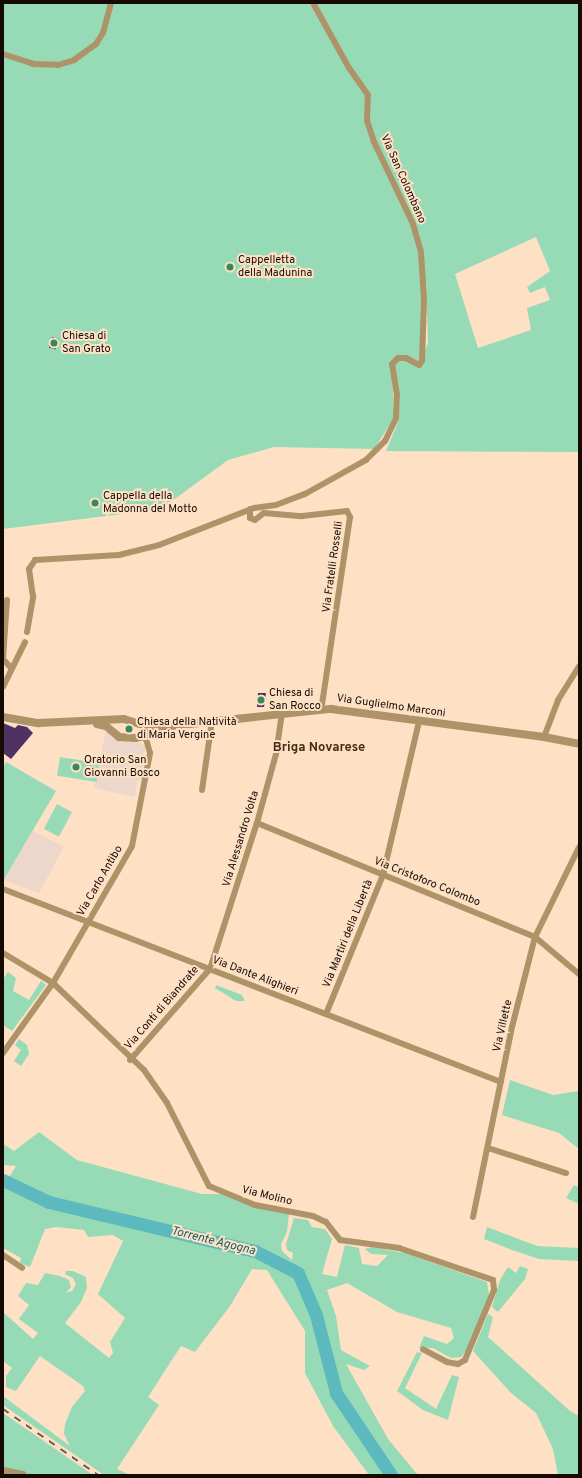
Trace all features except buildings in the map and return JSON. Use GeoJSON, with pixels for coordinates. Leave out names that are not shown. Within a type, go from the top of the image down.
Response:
{"type":"FeatureCollection","features":[{"type":"Feature","properties":{"kind":"street"},"geometry":{"type":"LineString","coordinates":[[3,54],[33,64],[58,65],[74,60],[96,44],[103,33],[111,3]]}},
{"type":"Feature","properties":{"kind":"street","name":"Via San Colombano"},"geometry":{"type":"LineString","coordinates":[[27,632],[33,597],[29,569],[35,560],[119,555],[159,545],[250,509],[276,505],[305,494],[366,460],[385,441],[396,418],[397,395],[392,364],[398,358],[406,358],[419,365],[424,352],[421,252],[413,224],[374,142],[367,120],[368,95],[349,68],[314,3]]}},
{"type":"Feature","properties":{"kind":"street","name":"Via Fratelli Rosselli"},"geometry":{"type":"LineString","coordinates":[[250,509],[250,518],[255,520],[264,513],[302,516],[347,511],[350,517],[321,710]]}},
{"type":"Feature","properties":{"kind":"street"},"geometry":{"type":"LineString","coordinates":[[6,600],[3,659],[11,668]]}},
{"type":"Feature","properties":{"kind":"street"},"geometry":{"type":"LineString","coordinates":[[3,687],[25,642]]}},
{"type":"Feature","properties":{"kind":"street"},"geometry":{"type":"LineString","coordinates":[[544,737],[558,700],[579,666]]}},
{"type":"Feature","properties":{"kind":"street","name":"Via Guglielmo Marconi"},"geometry":{"type":"LineString","coordinates":[[3,716],[38,723],[90,723],[124,720],[152,728],[321,710],[544,737],[579,744]]}},
{"type":"Feature","properties":{"kind":"street","name":"Via Alessandro Volta"},"geometry":{"type":"LineString","coordinates":[[210,969],[257,823],[276,754],[282,713]]}},
{"type":"Feature","properties":{"kind":"street"},"geometry":{"type":"LineString","coordinates":[[202,790],[212,721]]}},
{"type":"Feature","properties":{"kind":"street","name":"Via Martiri della Libertà"},"geometry":{"type":"LineString","coordinates":[[326,1014],[383,875],[419,721]]}},
{"type":"Feature","properties":{"kind":"street","name":"Via Guglielmo Marconi"},"geometry":{"type":"LineString","coordinates":[[90,723],[106,726],[119,737],[144,736]]}},
{"type":"Feature","properties":{"kind":"street"},"geometry":{"type":"LineString","coordinates":[[144,736],[152,728]]}},
{"type":"Feature","properties":{"kind":"street","name":"Via Carlo Antibo"},"geometry":{"type":"LineString","coordinates":[[3,1053],[53,983],[132,846],[150,753],[144,736]]}},
{"type":"Feature","properties":{"kind":"street","name":"Via Cristoforo Colombo"},"geometry":{"type":"LineString","coordinates":[[257,823],[535,937],[579,974]]}},
{"type":"Feature","properties":{"kind":"street","name":"Via Villette"},"geometry":{"type":"LineString","coordinates":[[474,1217],[501,1082],[535,937],[579,847]]}},
{"type":"Feature","properties":{"kind":"street","name":"Via Dante Alighieri"},"geometry":{"type":"LineString","coordinates":[[3,889],[501,1082]]}},
{"type":"Feature","properties":{"kind":"street","name":"Via Molino"},"geometry":{"type":"LineString","coordinates":[[3,953],[53,983],[130,1060],[144,1070],[167,1103],[209,1186],[255,1205],[313,1216],[326,1222],[340,1240],[399,1248],[493,1280],[494,1290],[464,1360],[458,1364],[447,1362],[423,1350]]}},
{"type":"Feature","properties":{"kind":"street","name":"Via Conti di Biandrate"},"geometry":{"type":"LineString","coordinates":[[130,1060],[210,969]]}},
{"type":"Feature","properties":{"kind":"street"},"geometry":{"type":"LineString","coordinates":[[488,1148],[566,1173]]}},
{"type":"Feature","properties":{"kind":"street"},"geometry":{"type":"LineString","coordinates":[[3,1255],[22,1268]]}},
{"type":"Feature","properties":{"kind":"street"},"geometry":{"type":"LineString","coordinates":[[3,1471],[23,1475]]}},
{"type":"Feature","properties":{"kind":"shaded area"},"geometry":{"type":"Polygon","coordinates":[[[106,730],[118,739],[140,743],[145,747],[142,780],[137,781],[135,797],[94,788],[106,730]]]}},
{"type":"Feature","properties":{"kind":"shaded area"},"geometry":{"type":"Polygon","coordinates":[[[33,831],[64,847],[39,893],[4,880],[33,831]]]}},
{"type":"Feature","properties":{"kind":"green space"},"geometry":{"type":"Polygon","coordinates":[[[3,3],[579,3],[579,452],[386,451],[399,420],[393,364],[398,359],[406,359],[419,366],[428,343],[426,283],[421,283],[421,360],[418,364],[407,356],[397,357],[392,363],[394,418],[374,449],[274,447],[228,460],[161,509],[3,529],[3,3]],[[536,237],[455,274],[478,348],[531,330],[527,308],[550,300],[545,287],[530,293],[527,287],[550,271],[536,237]]]}},
{"type":"Feature","properties":{"kind":"green space"},"geometry":{"type":"Polygon","coordinates":[[[60,757],[100,763],[97,782],[57,776],[60,757]]]}},
{"type":"Feature","properties":{"kind":"green space"},"geometry":{"type":"Polygon","coordinates":[[[6,762],[56,791],[3,881],[3,767],[6,762]]]}},
{"type":"Feature","properties":{"kind":"green space"},"geometry":{"type":"Polygon","coordinates":[[[57,804],[72,812],[59,837],[44,829],[57,804]]]}},
{"type":"Feature","properties":{"kind":"green space"},"geometry":{"type":"Polygon","coordinates":[[[8,972],[16,978],[13,991],[29,1000],[41,981],[46,985],[12,1031],[3,1025],[3,979],[8,972]]]}},
{"type":"Feature","properties":{"kind":"green space"},"geometry":{"type":"Polygon","coordinates":[[[216,985],[242,995],[245,1001],[236,1001],[215,988],[216,985]]]}},
{"type":"Feature","properties":{"kind":"green space"},"geometry":{"type":"Polygon","coordinates":[[[19,1039],[27,1045],[29,1054],[21,1066],[14,1061],[21,1050],[15,1045],[19,1039]]]}},
{"type":"Feature","properties":{"kind":"green space"},"geometry":{"type":"Polygon","coordinates":[[[510,1080],[553,1095],[579,1091],[579,1149],[559,1133],[502,1115],[510,1080]]]}},
{"type":"Feature","properties":{"kind":"green space"},"geometry":{"type":"Polygon","coordinates":[[[39,1132],[77,1160],[202,1194],[223,1194],[289,1214],[287,1232],[281,1244],[282,1251],[292,1260],[293,1253],[287,1250],[286,1244],[294,1218],[308,1220],[312,1227],[325,1229],[332,1239],[322,1274],[337,1277],[345,1245],[359,1248],[362,1264],[377,1266],[388,1255],[371,1254],[365,1249],[371,1247],[405,1253],[487,1282],[489,1295],[466,1351],[461,1357],[451,1358],[433,1348],[419,1348],[424,1336],[447,1344],[454,1338],[451,1328],[397,1312],[347,1283],[327,1290],[336,1316],[341,1350],[370,1366],[364,1370],[346,1364],[388,1439],[418,1475],[400,1475],[391,1468],[339,1391],[321,1313],[299,1272],[256,1249],[49,1201],[27,1192],[8,1179],[16,1166],[3,1165],[3,1144],[14,1151],[39,1132]]]}},
{"type":"Feature","properties":{"kind":"green space"},"geometry":{"type":"Polygon","coordinates":[[[3,1182],[48,1203],[255,1252],[298,1274],[315,1316],[335,1394],[390,1475],[369,1475],[333,1426],[305,1373],[305,1331],[267,1270],[252,1269],[230,1306],[195,1352],[181,1346],[148,1397],[159,1405],[117,1469],[130,1475],[104,1475],[3,1405],[3,1396],[70,1446],[64,1434],[65,1424],[72,1407],[85,1391],[83,1386],[40,1356],[16,1391],[6,1387],[6,1376],[12,1368],[3,1361],[3,1312],[33,1339],[38,1333],[19,1319],[29,1305],[18,1296],[26,1283],[38,1285],[45,1273],[60,1276],[69,1280],[71,1287],[66,1293],[72,1291],[76,1284],[73,1278],[65,1274],[66,1271],[73,1271],[86,1277],[87,1288],[81,1302],[65,1323],[109,1358],[113,1353],[110,1342],[125,1318],[98,1294],[123,1241],[113,1235],[88,1237],[84,1230],[56,1227],[45,1229],[30,1267],[20,1263],[21,1258],[3,1248],[3,1182]]]}},
{"type":"Feature","properties":{"kind":"green space"},"geometry":{"type":"Polygon","coordinates":[[[574,1185],[579,1187],[579,1204],[566,1198],[574,1185]]]}},
{"type":"Feature","properties":{"kind":"green space"},"geometry":{"type":"Polygon","coordinates":[[[487,1227],[537,1246],[579,1248],[579,1261],[539,1259],[512,1250],[484,1239],[487,1227]]]}},
{"type":"Feature","properties":{"kind":"green space"},"geometry":{"type":"Polygon","coordinates":[[[520,1266],[528,1269],[525,1279],[498,1312],[492,1307],[500,1280],[508,1267],[516,1273],[520,1266]]]}},
{"type":"Feature","properties":{"kind":"green space"},"geometry":{"type":"Polygon","coordinates":[[[488,1314],[493,1317],[488,1337],[570,1411],[579,1416],[579,1475],[558,1475],[553,1449],[536,1413],[511,1393],[473,1351],[488,1314]]]}},
{"type":"Feature","properties":{"kind":"green space"},"geometry":{"type":"Polygon","coordinates":[[[417,1352],[422,1353],[405,1388],[436,1409],[452,1375],[459,1377],[448,1420],[423,1410],[397,1391],[417,1352]]]}},
{"type":"Feature","properties":{"kind":"green space"},"geometry":{"type":"Polygon","coordinates":[[[3,1413],[93,1475],[33,1475],[3,1469],[3,1413]]]}},
{"type":"Feature","properties":{"kind":"waterway","name":"Torrente Agogna"},"geometry":{"type":"LineString","coordinates":[[3,1180],[49,1202],[255,1251],[298,1273],[316,1315],[336,1393],[391,1475]]}},
{"type":"Feature","properties":{"kind":"railway"},"geometry":{"type":"LineString","coordinates":[[3,1409],[98,1475]]}},
{"type":"Feature","properties":{"kind":"place","name":"Cappelletta della Madunina"},"geometry":{"type":"Point","coordinates":[230,267]}},
{"type":"Feature","properties":{"kind":"place","name":"Chiesa di San Grato"},"geometry":{"type":"Point","coordinates":[54,343]}},
{"type":"Feature","properties":{"kind":"place","name":"Cappella della Madonna del Motto"},"geometry":{"type":"Point","coordinates":[95,503]}},
{"type":"Feature","properties":{"kind":"place","name":"Chiesa di San Rocco"},"geometry":{"type":"Point","coordinates":[261,700]}},
{"type":"Feature","properties":{"kind":"place","name":"Chiesa della Natività di Maria Vergine"},"geometry":{"type":"Point","coordinates":[129,729]}},
{"type":"Feature","properties":{"kind":"place","name":"Oratorio San Giovanni Bosco"},"geometry":{"type":"Point","coordinates":[76,767]}},
{"type":"Feature","properties":{"kind":"district","name":"Briga Novarese"},"geometry":{"type":"Point","coordinates":[319,748]}}]}
